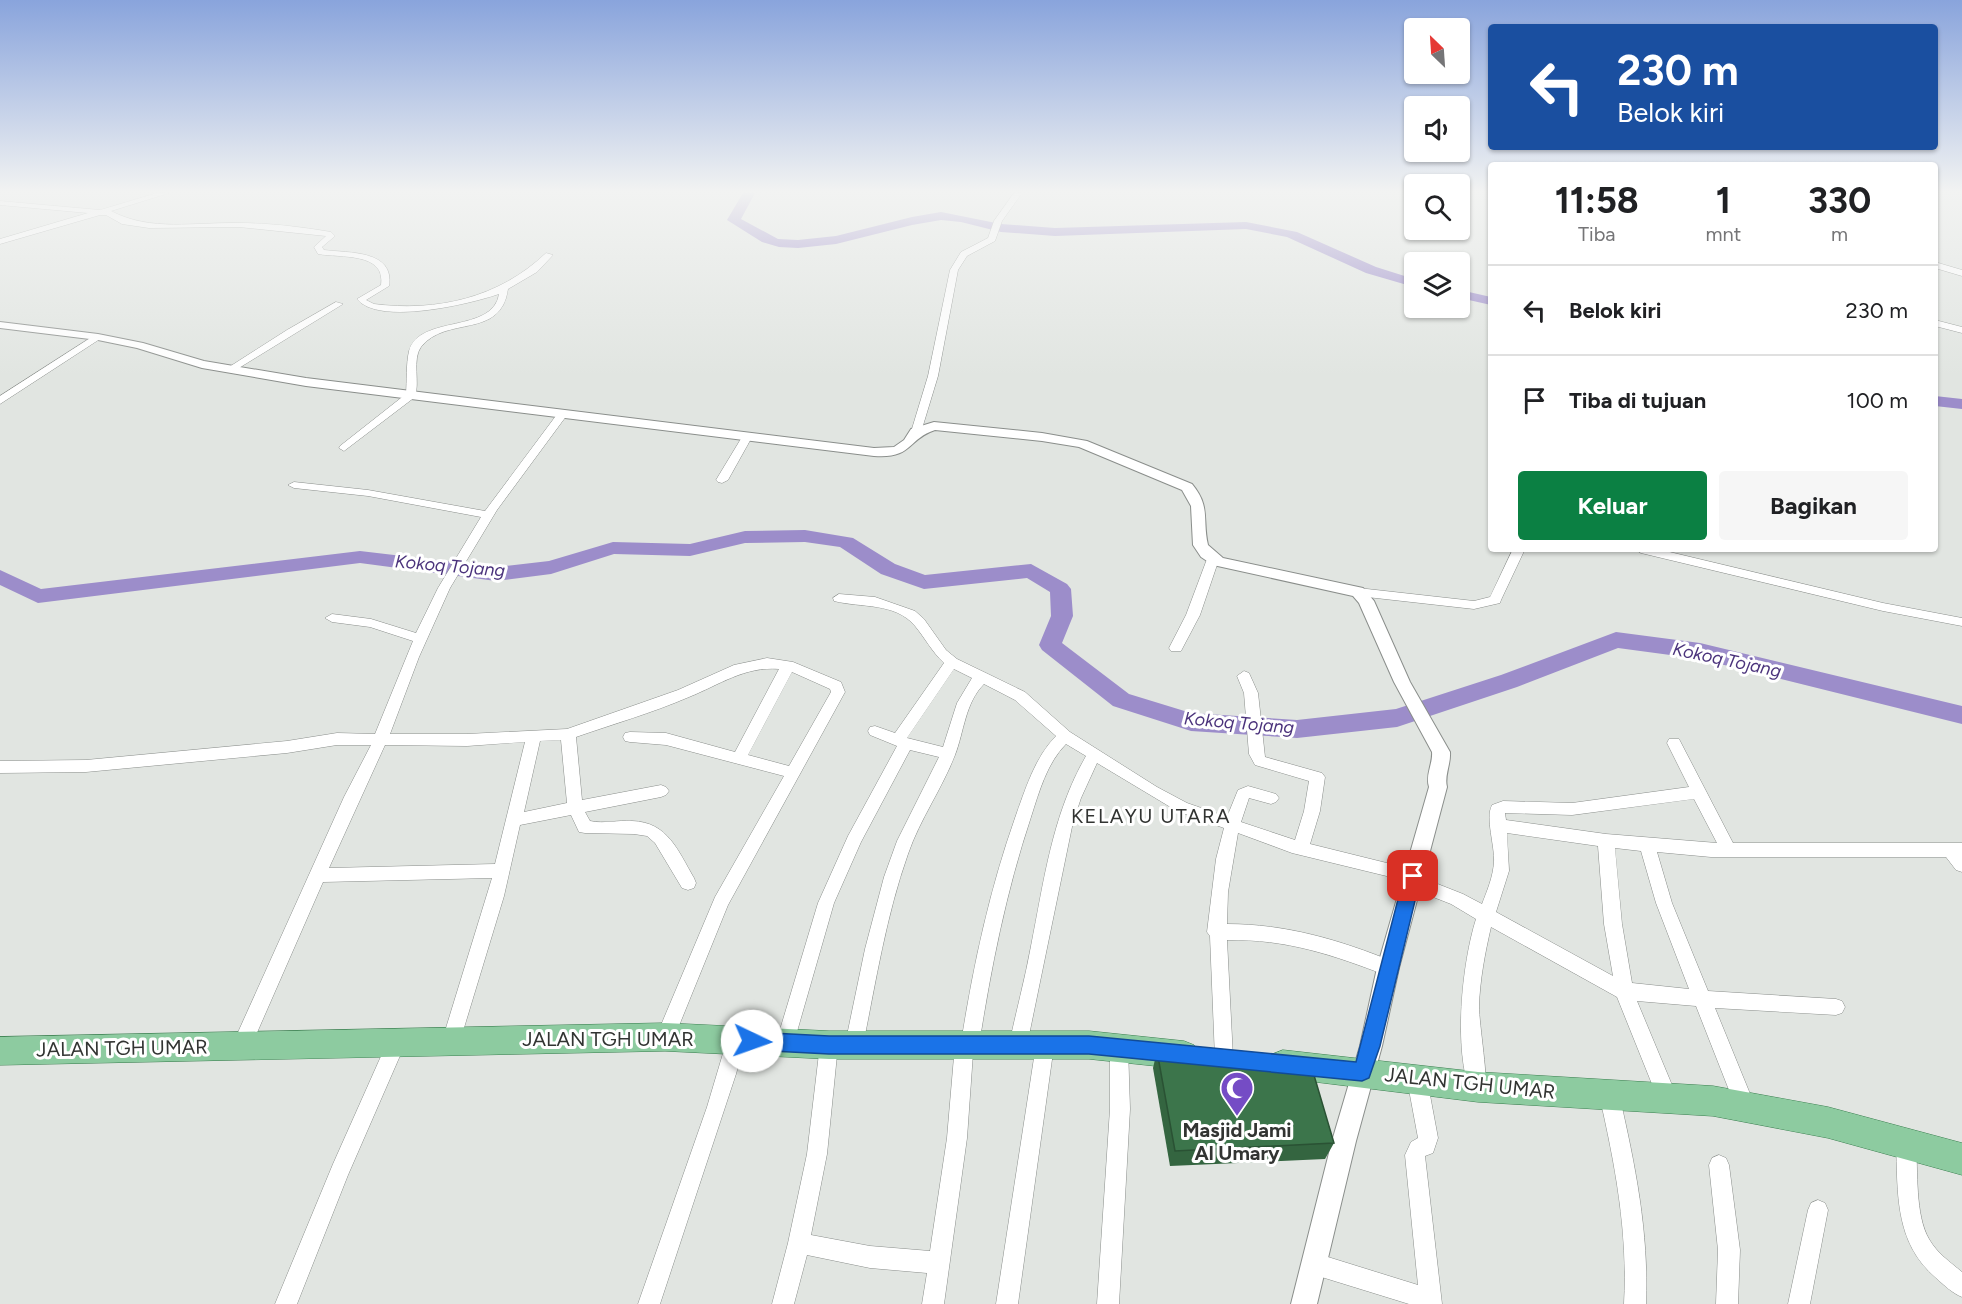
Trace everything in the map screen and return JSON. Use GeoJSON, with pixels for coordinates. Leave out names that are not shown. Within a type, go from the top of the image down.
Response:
{"type":"FeatureCollection","features":[{"type":"Feature","properties":{"kind":"main road","name":"JALAN TGH UMAR"},"geometry":{"type":"LineString","coordinates":[[0,1051],[665,1037],[842,1045],[1031,1045],[1119,1048],[1362,1072],[1478,1087],[1667,1097],[1745,1106],[1906,1143],[1962,1159]]}},
{"type":"Feature","properties":{"kind":"street"},"geometry":{"type":"LineString","coordinates":[[336,254],[368,258],[379,262],[384,268],[387,276],[386,286],[361,299],[370,306],[432,307],[487,296],[504,289],[522,279],[549,255]]}},
{"type":"Feature","properties":{"kind":"street"},"geometry":{"type":"LineString","coordinates":[[0,325],[98,337],[231,369],[411,395],[562,416],[889,453],[906,446],[916,432],[933,376],[954,270],[964,254]]}},
{"type":"Feature","properties":{"kind":"street"},"geometry":{"type":"LineString","coordinates":[[1938,266],[1962,273]]}},
{"type":"Feature","properties":{"kind":"street"},"geometry":{"type":"LineString","coordinates":[[344,448],[411,395],[414,350],[417,344],[433,334],[491,314],[501,305],[504,289]]}},
{"type":"Feature","properties":{"kind":"street"},"geometry":{"type":"LineString","coordinates":[[231,369],[339,304]]}},
{"type":"Feature","properties":{"kind":"street"},"geometry":{"type":"LineString","coordinates":[[1938,324],[1962,330]]}},
{"type":"Feature","properties":{"kind":"street"},"geometry":{"type":"LineString","coordinates":[[0,401],[98,337]]}},
{"type":"Feature","properties":{"kind":"street"},"geometry":{"type":"LineString","coordinates":[[242,1045],[317,875],[380,741],[420,639],[444,588],[488,515],[562,416]]}},
{"type":"Feature","properties":{"kind":"street"},"geometry":{"type":"LineString","coordinates":[[916,432],[928,426],[943,426],[1062,440],[1097,450],[1180,484],[1193,493],[1199,505],[1199,546],[1213,559],[1227,565],[1358,592],[1474,605],[1488,603],[1498,596],[1518,552]]}},
{"type":"Feature","properties":{"kind":"street"},"geometry":{"type":"LineString","coordinates":[[722,480],[747,437]]}},
{"type":"Feature","properties":{"kind":"street"},"geometry":{"type":"LineString","coordinates":[[294,485],[368,493],[488,515]]}},
{"type":"Feature","properties":{"kind":"street"},"geometry":{"type":"LineString","coordinates":[[1654,552],[1883,607],[1962,622]]}},
{"type":"Feature","properties":{"kind":"street"},"geometry":{"type":"LineString","coordinates":[[1176,648],[1193,615],[1213,559]]}},
{"type":"Feature","properties":{"kind":"street"},"geometry":{"type":"LineString","coordinates":[[1304,1304],[1362,1072],[1371,1046],[1388,968],[1435,801],[1438,787],[1436,780],[1442,763],[1441,752],[1402,682],[1368,605],[1358,592]]}},
{"type":"Feature","properties":{"kind":"street"},"geometry":{"type":"LineString","coordinates":[[839,598],[875,602],[910,614],[941,653],[952,662],[1020,696],[1065,736],[1163,798],[1232,826],[1412,879],[1442,891],[1624,991],[1836,1007]]}},
{"type":"Feature","properties":{"kind":"street"},"geometry":{"type":"LineString","coordinates":[[332,618],[371,623],[420,639]]}},
{"type":"Feature","properties":{"kind":"street"},"geometry":{"type":"LineString","coordinates":[[785,1043],[826,903],[902,742],[952,662]]}},
{"type":"Feature","properties":{"kind":"street"},"geometry":{"type":"LineString","coordinates":[[0,767],[86,766],[287,747],[337,739],[380,741],[533,738],[568,734],[683,694],[739,668],[767,663],[788,665],[836,686],[838,692],[791,772],[721,902],[665,1037]]}},
{"type":"Feature","properties":{"kind":"street"},"geometry":{"type":"LineString","coordinates":[[740,758],[788,665]]}},
{"type":"Feature","properties":{"kind":"street"},"geometry":{"type":"LineString","coordinates":[[1244,676],[1251,693],[1256,754],[1260,761],[1317,777],[1312,811],[1301,848]]}},
{"type":"Feature","properties":{"kind":"street"},"geometry":{"type":"LineString","coordinates":[[783,1304],[800,1243],[817,1154],[842,1045],[886,892],[912,822],[948,754],[967,695],[982,677]]}},
{"type":"Feature","properties":{"kind":"street"},"geometry":{"type":"LineString","coordinates":[[875,731],[902,742],[948,754]]}},
{"type":"Feature","properties":{"kind":"street"},"geometry":{"type":"LineString","coordinates":[[568,734],[575,808],[580,820],[589,828],[631,825],[655,832],[688,883]]}},
{"type":"Feature","properties":{"kind":"street"},"geometry":{"type":"LineString","coordinates":[[933,1304],[960,1114],[967,1045],[987,947],[1016,841],[1050,750],[1065,736]]}},
{"type":"Feature","properties":{"kind":"street"},"geometry":{"type":"LineString","coordinates":[[630,737],[666,739],[791,772]]}},
{"type":"Feature","properties":{"kind":"street"},"geometry":{"type":"LineString","coordinates":[[451,1041],[501,871],[533,738]]}},
{"type":"Feature","properties":{"kind":"street"},"geometry":{"type":"LineString","coordinates":[[1674,743],[1728,850]]}},
{"type":"Feature","properties":{"kind":"street"},"geometry":{"type":"LineString","coordinates":[[1007,1304],[1038,957],[1061,838],[1084,773],[1095,753]]}},
{"type":"Feature","properties":{"kind":"street"},"geometry":{"type":"LineString","coordinates":[[514,820],[661,791]]}},
{"type":"Feature","properties":{"kind":"street"},"geometry":{"type":"LineString","coordinates":[[1243,1060],[1216,932],[1225,853],[1243,794],[1248,792],[1271,798]]}},
{"type":"Feature","properties":{"kind":"street"},"geometry":{"type":"LineString","coordinates":[[1478,1087],[1470,1044],[1469,1017],[1477,948],[1486,915],[1499,885],[1502,864],[1500,826],[1496,810],[1500,808],[1572,809],[1700,792]]}},
{"type":"Feature","properties":{"kind":"street"},"geometry":{"type":"LineString","coordinates":[[1500,826],[1606,841],[1728,850],[1956,850],[1962,865]]}},
{"type":"Feature","properties":{"kind":"street"},"geometry":{"type":"LineString","coordinates":[[1606,841],[1613,924],[1624,991],[1667,1097]]}},
{"type":"Feature","properties":{"kind":"street"},"geometry":{"type":"LineString","coordinates":[[1647,845],[1664,903],[1745,1106]]}},
{"type":"Feature","properties":{"kind":"street"},"geometry":{"type":"LineString","coordinates":[[317,875],[501,871]]}},
{"type":"Feature","properties":{"kind":"street"},"geometry":{"type":"LineString","coordinates":[[1216,932],[1256,932],[1325,943],[1388,968]]}},
{"type":"Feature","properties":{"kind":"street"},"geometry":{"type":"LineString","coordinates":[[649,1304],[671,1235],[713,1122],[736,1040]]}},
{"type":"Feature","properties":{"kind":"street"},"geometry":{"type":"LineString","coordinates":[[286,1304],[340,1171],[397,1042]]}},
{"type":"Feature","properties":{"kind":"street"},"geometry":{"type":"LineString","coordinates":[[1108,1304],[1120,1109],[1119,1048]]}},
{"type":"Feature","properties":{"kind":"street"},"geometry":{"type":"LineString","coordinates":[[1315,1264],[1431,1302],[1415,1155],[1419,1149],[1426,1146],[1428,1138],[1417,1079]]}},
{"type":"Feature","properties":{"kind":"street"},"geometry":{"type":"LineString","coordinates":[[1609,1094],[1634,1214],[1637,1257],[1635,1304]]}},
{"type":"Feature","properties":{"kind":"street"},"geometry":{"type":"LineString","coordinates":[[1906,1143],[1909,1190],[1918,1239],[1930,1258],[1962,1286]]}},
{"type":"Feature","properties":{"kind":"street"},"geometry":{"type":"LineString","coordinates":[[1719,1165],[1729,1250],[1727,1304]]}},
{"type":"Feature","properties":{"kind":"street"},"geometry":{"type":"LineString","coordinates":[[1799,1304],[1818,1210]]}},
{"type":"Feature","properties":{"kind":"street"},"geometry":{"type":"LineString","coordinates":[[800,1243],[870,1257],[939,1263]]}},
{"type":"Feature","properties":{"kind":"building","name":"Masjid Jami Al Umary"},"geometry":{"type":"Polygon","coordinates":[[[1157,1051],[1311,1065],[1334,1143],[1175,1151],[1157,1051]]]}},
{"type":"Feature","properties":{"kind":"waterway"},"geometry":{"type":"LineString","coordinates":[[1335,254],[1371,270],[1404,280]]}},
{"type":"Feature","properties":{"kind":"waterway"},"geometry":{"type":"LineString","coordinates":[[1470,296],[1488,300]]}},
{"type":"Feature","properties":{"kind":"waterway"},"geometry":{"type":"LineString","coordinates":[[1938,401],[1962,404]]}},
{"type":"Feature","properties":{"kind":"waterway","name":"Kokoq Tojang"},"geometry":{"type":"LineString","coordinates":[[0,577],[38,596],[360,557],[496,574],[551,567],[613,548],[690,550],[745,537],[805,536],[846,542],[888,569],[924,582],[1031,571],[1060,589],[1062,616],[1050,645],[1121,700],[1191,722],[1297,729],[1397,718],[1509,681],[1616,640],[1700,651],[1962,715]]}},
{"type":"Feature","properties":{"kind":"place","name":"Masjid Jami Al Umary"},"geometry":{"type":"Point","coordinates":[1237,1117]}},
{"type":"Feature","properties":{"kind":"district","name":"KELAYU UTARA"},"geometry":{"type":"Point","coordinates":[1151,816]}},
{"type":"Feature","properties":{"kind":"route"},"geometry":{"type":"LineString","coordinates":[[752,1041],[829,1045],[1089,1045],[1362,1072],[1371,1046],[1388,968],[1413,876]]}}]}
